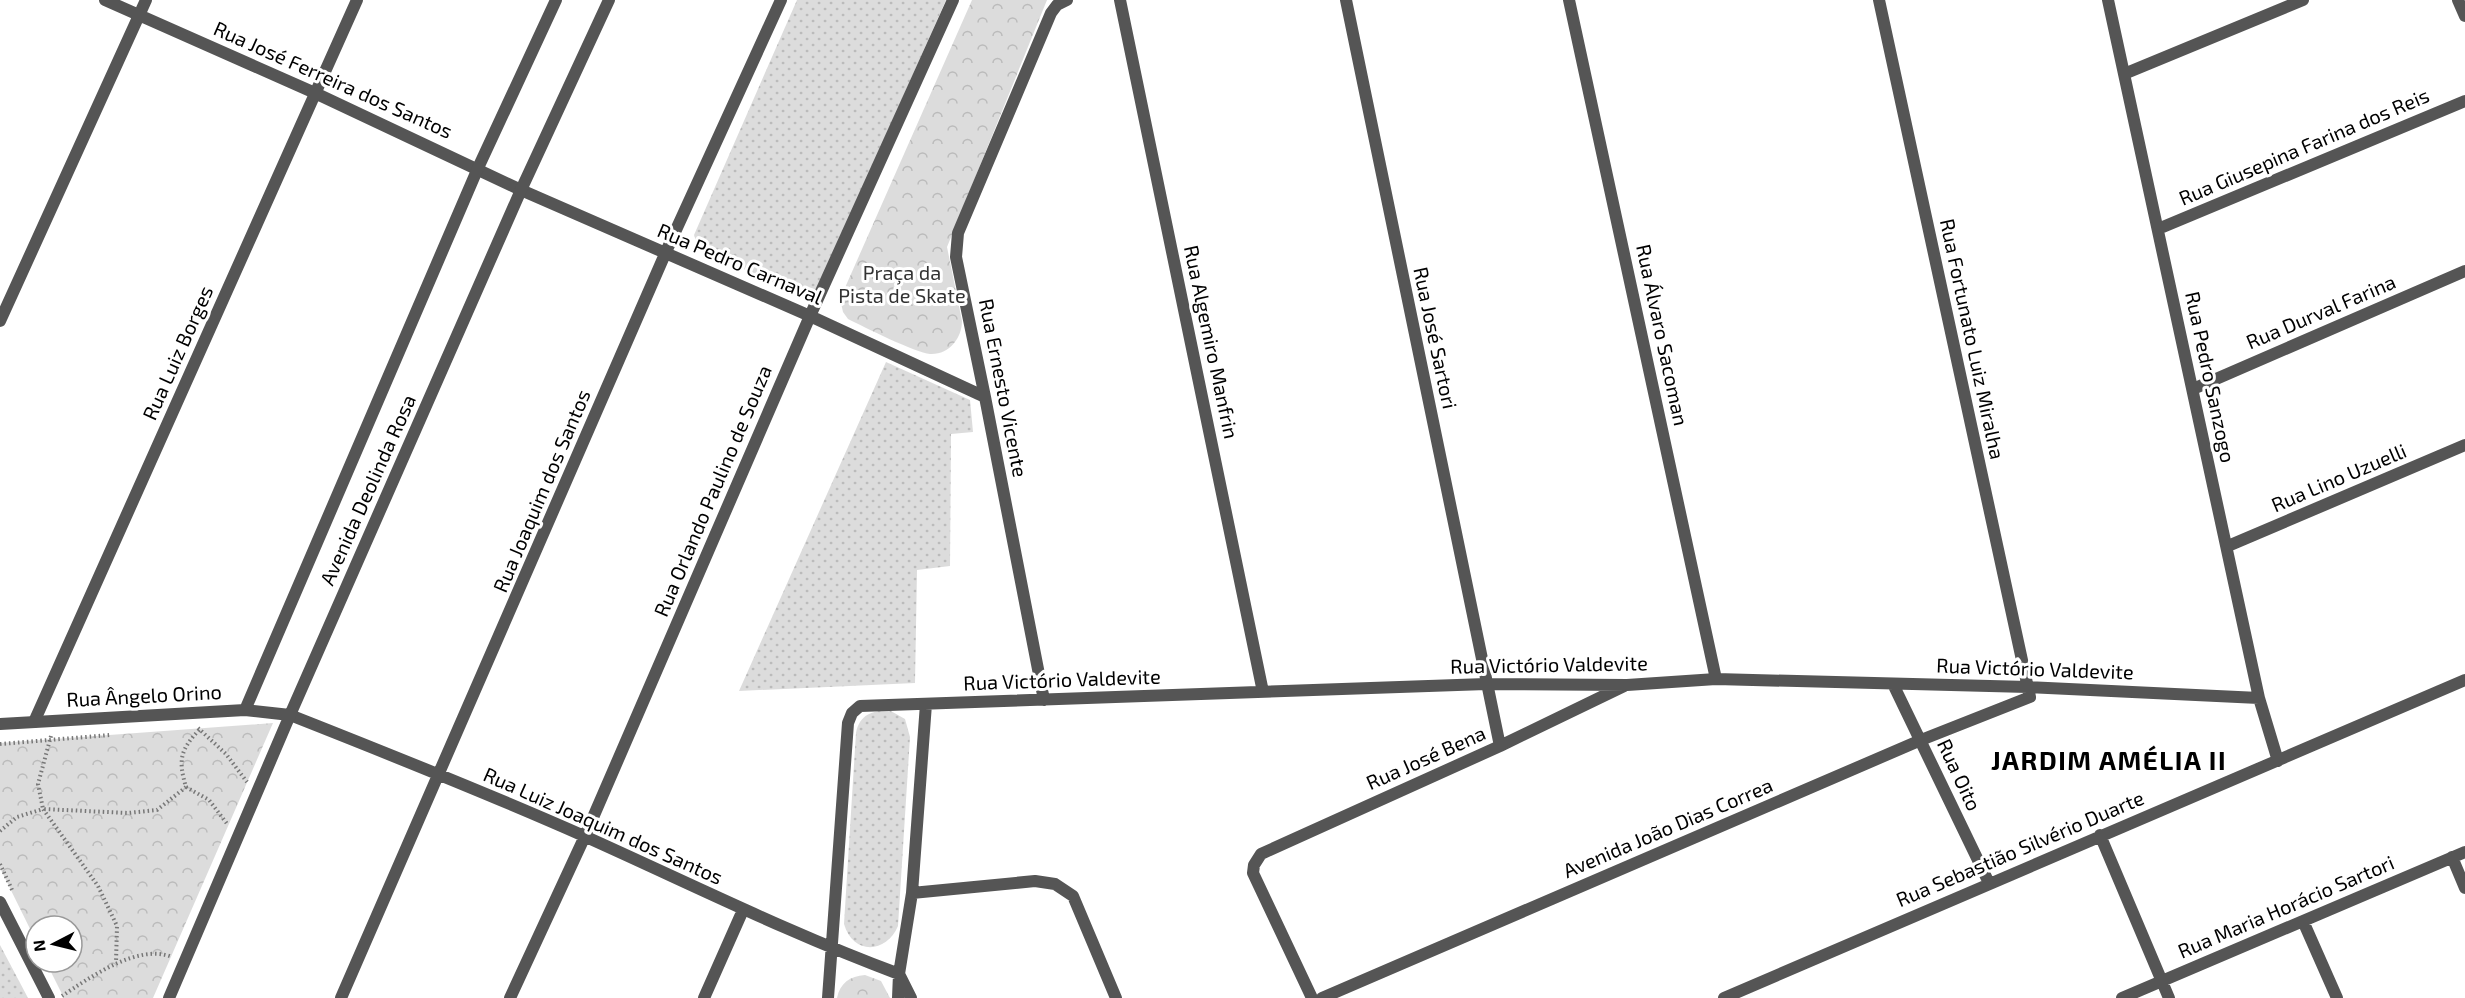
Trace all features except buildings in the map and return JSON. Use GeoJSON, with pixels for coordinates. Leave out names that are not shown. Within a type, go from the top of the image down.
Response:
{"type":"FeatureCollection","features":[{"type":"Feature","properties":{"kind":"street","name":"Rua José Ferreira dos Santos"},"geometry":{"type":"LineString","coordinates":[[105,0],[478,168]]}},
{"type":"Feature","properties":{"kind":"street"},"geometry":{"type":"LineString","coordinates":[[0,321],[146,0]]}},
{"type":"Feature","properties":{"kind":"street","name":"Rua Luiz Borges"},"geometry":{"type":"LineString","coordinates":[[34,723],[357,0]]}},
{"type":"Feature","properties":{"kind":"street","name":"Avenida Deolinda Rosa"},"geometry":{"type":"LineString","coordinates":[[245,710],[478,168],[556,0]]}},
{"type":"Feature","properties":{"kind":"street","name":"Avenida Deolinda Rosa"},"geometry":{"type":"LineString","coordinates":[[169,998],[290,715],[521,190],[609,0]]}},
{"type":"Feature","properties":{"kind":"street","name":"Rua Joaquim dos Santos"},"geometry":{"type":"LineString","coordinates":[[341,998],[665,254],[781,0]]}},
{"type":"Feature","properties":{"kind":"street","name":"Rua Orlando Paulino de Souza"},"geometry":{"type":"LineString","coordinates":[[510,998],[585,836],[810,316],[953,0]]}},
{"type":"Feature","properties":{"kind":"street","name":"Rua Ernesto Vicente"},"geometry":{"type":"LineString","coordinates":[[1044,700],[956,246],[958,233],[1051,13],[1057,5],[1067,0]]}},
{"type":"Feature","properties":{"kind":"street","name":"Rua Algemiro Manfrin"},"geometry":{"type":"LineString","coordinates":[[1120,0],[1263,692]]}},
{"type":"Feature","properties":{"kind":"street","name":"Rua José Sartori"},"geometry":{"type":"LineString","coordinates":[[1346,0],[1500,746]]}},
{"type":"Feature","properties":{"kind":"street","name":"Rua Álvaro Sacoman"},"geometry":{"type":"LineString","coordinates":[[1569,0],[1716,679]]}},
{"type":"Feature","properties":{"kind":"street","name":"Rua Fortunato Luiz Miralha"},"geometry":{"type":"LineString","coordinates":[[1879,0],[2029,692]]}},
{"type":"Feature","properties":{"kind":"street","name":"Rua Pedro Sanzogo"},"geometry":{"type":"LineString","coordinates":[[2108,0],[2228,546],[2259,698],[2278,761]]}},
{"type":"Feature","properties":{"kind":"street"},"geometry":{"type":"LineString","coordinates":[[2124,74],[2303,0]]}},
{"type":"Feature","properties":{"kind":"street"},"geometry":{"type":"LineString","coordinates":[[2458,0],[2465,16]]}},
{"type":"Feature","properties":{"kind":"street","name":"Rua Giusepina Farina dos Reis"},"geometry":{"type":"LineString","coordinates":[[2158,230],[2465,101]]}},
{"type":"Feature","properties":{"kind":"street","name":"Rua Pedro Carnaval"},"geometry":{"type":"LineString","coordinates":[[478,168],[521,190],[810,316],[986,397]]}},
{"type":"Feature","properties":{"kind":"street","name":"Rua Durval Farina"},"geometry":{"type":"LineString","coordinates":[[2193,389],[2465,272]]}},
{"type":"Feature","properties":{"kind":"street","name":"Rua Lino Uzuelli"},"geometry":{"type":"LineString","coordinates":[[2228,546],[2464,447]]}},
{"type":"Feature","properties":{"kind":"street","name":"Rua Victório Valdevite"},"geometry":{"type":"LineString","coordinates":[[833,949],[848,723],[852,713],[861,706],[1486,684],[1627,685],[1716,679],[1893,684],[2029,692],[2259,698]]}},
{"type":"Feature","properties":{"kind":"street","name":"Rua Sebastião Silvério Duarte"},"geometry":{"type":"LineString","coordinates":[[1724,998],[2465,680]]}},
{"type":"Feature","properties":{"kind":"street","name":"Rua Oito"},"geometry":{"type":"LineString","coordinates":[[1893,684],[1989,883]]}},
{"type":"Feature","properties":{"kind":"street","name":"Rua José Bena"},"geometry":{"type":"LineString","coordinates":[[1312,998],[1253,873],[1256,859],[1261,854],[1500,746],[1627,685]]}},
{"type":"Feature","properties":{"kind":"street","name":"Avenida João Dias Correa"},"geometry":{"type":"LineString","coordinates":[[1322,998],[2029,692]]}},
{"type":"Feature","properties":{"kind":"street"},"geometry":{"type":"LineString","coordinates":[[898,998],[899,974],[912,893],[926,704]]}},
{"type":"Feature","properties":{"kind":"street","name":"Rua Ângelo Orino"},"geometry":{"type":"LineString","coordinates":[[0,724],[245,710],[290,715]]}},
{"type":"Feature","properties":{"kind":"street","name":"Rua Luiz Joaquim dos Santos"},"geometry":{"type":"LineString","coordinates":[[290,715],[440,774],[585,836],[743,910],[833,949],[899,974]]}},
{"type":"Feature","properties":{"kind":"street"},"geometry":{"type":"LineString","coordinates":[[2100,836],[2169,998]]}},
{"type":"Feature","properties":{"kind":"street","name":"Rua Maria Horácio Sartori"},"geometry":{"type":"LineString","coordinates":[[2122,998],[2465,852]]}},
{"type":"Feature","properties":{"kind":"street"},"geometry":{"type":"LineString","coordinates":[[2452,857],[2465,888]]}},
{"type":"Feature","properties":{"kind":"street"},"geometry":{"type":"LineString","coordinates":[[912,893],[1035,881],[1055,884],[1073,896],[1116,998]]}},
{"type":"Feature","properties":{"kind":"street"},"geometry":{"type":"LineString","coordinates":[[0,902],[50,998]]}},
{"type":"Feature","properties":{"kind":"street"},"geometry":{"type":"LineString","coordinates":[[704,998],[743,910]]}},
{"type":"Feature","properties":{"kind":"street"},"geometry":{"type":"LineString","coordinates":[[2303,921],[2337,998]]}},
{"type":"Feature","properties":{"kind":"street"},"geometry":{"type":"LineString","coordinates":[[828,998],[833,949]]}},
{"type":"Feature","properties":{"kind":"street"},"geometry":{"type":"LineString","coordinates":[[899,974],[911,998]]}},
{"type":"Feature","properties":{"kind":"path"},"geometry":{"type":"LineString","coordinates":[[57,721],[38,784],[43,809],[98,886],[117,926],[116,962]]}},
{"type":"Feature","properties":{"kind":"path"},"geometry":{"type":"LineString","coordinates":[[200,728],[226,754],[247,783],[251,773]]}},
{"type":"Feature","properties":{"kind":"path"},"geometry":{"type":"LineString","coordinates":[[200,728],[186,743],[182,754],[182,772],[186,787],[209,800],[228,825]]}},
{"type":"Feature","properties":{"kind":"path"},"geometry":{"type":"LineString","coordinates":[[189,729],[211,728]]}},
{"type":"Feature","properties":{"kind":"path"},"geometry":{"type":"LineString","coordinates":[[0,744],[119,735]]}},
{"type":"Feature","properties":{"kind":"path"},"geometry":{"type":"LineString","coordinates":[[0,831],[17,817],[43,809],[128,813],[157,810],[186,787]]}},
{"type":"Feature","properties":{"kind":"path"},"geometry":{"type":"LineString","coordinates":[[58,998],[116,962],[162,953],[185,963]]}},
{"type":"Feature","properties":{"kind":"green space"},"geometry":{"type":"Polygon","coordinates":[[[797,0],[946,0],[818,288],[801,295],[699,249],[694,235],[797,0]]]}},
{"type":"Feature","properties":{"kind":"green space","name":"Praça da Pista de Skate"},"geometry":{"type":"Polygon","coordinates":[[[972,0],[1047,0],[947,247],[962,321],[960,333],[953,344],[943,352],[930,354],[902,345],[848,319],[843,312],[840,299],[972,0]]]}},
{"type":"Feature","properties":{"kind":"green space"},"geometry":{"type":"Polygon","coordinates":[[[886,362],[970,400],[973,432],[951,434],[950,566],[917,570],[915,683],[739,691],[886,362]]]}},
{"type":"Feature","properties":{"kind":"green space"},"geometry":{"type":"Polygon","coordinates":[[[889,710],[905,719],[910,737],[898,926],[886,942],[870,947],[862,946],[855,941],[848,934],[844,924],[856,733],[860,722],[868,715],[877,711],[889,710]]]}},
{"type":"Feature","properties":{"kind":"green space"},"geometry":{"type":"Polygon","coordinates":[[[273,723],[153,998],[64,998],[52,974],[84,974],[84,914],[24,914],[24,917],[0,868],[0,743],[273,723]]]}},
{"type":"Feature","properties":{"kind":"green space"},"geometry":{"type":"Polygon","coordinates":[[[0,945],[28,998],[0,998],[0,945]]]}},
{"type":"Feature","properties":{"kind":"green space"},"geometry":{"type":"Polygon","coordinates":[[[865,975],[881,981],[890,998],[837,998],[846,981],[865,975]]]}},
{"type":"Feature","properties":{"kind":"district","name":"JARDIM AMÉLIA II"},"geometry":{"type":"Point","coordinates":[2109,761]}}]}
